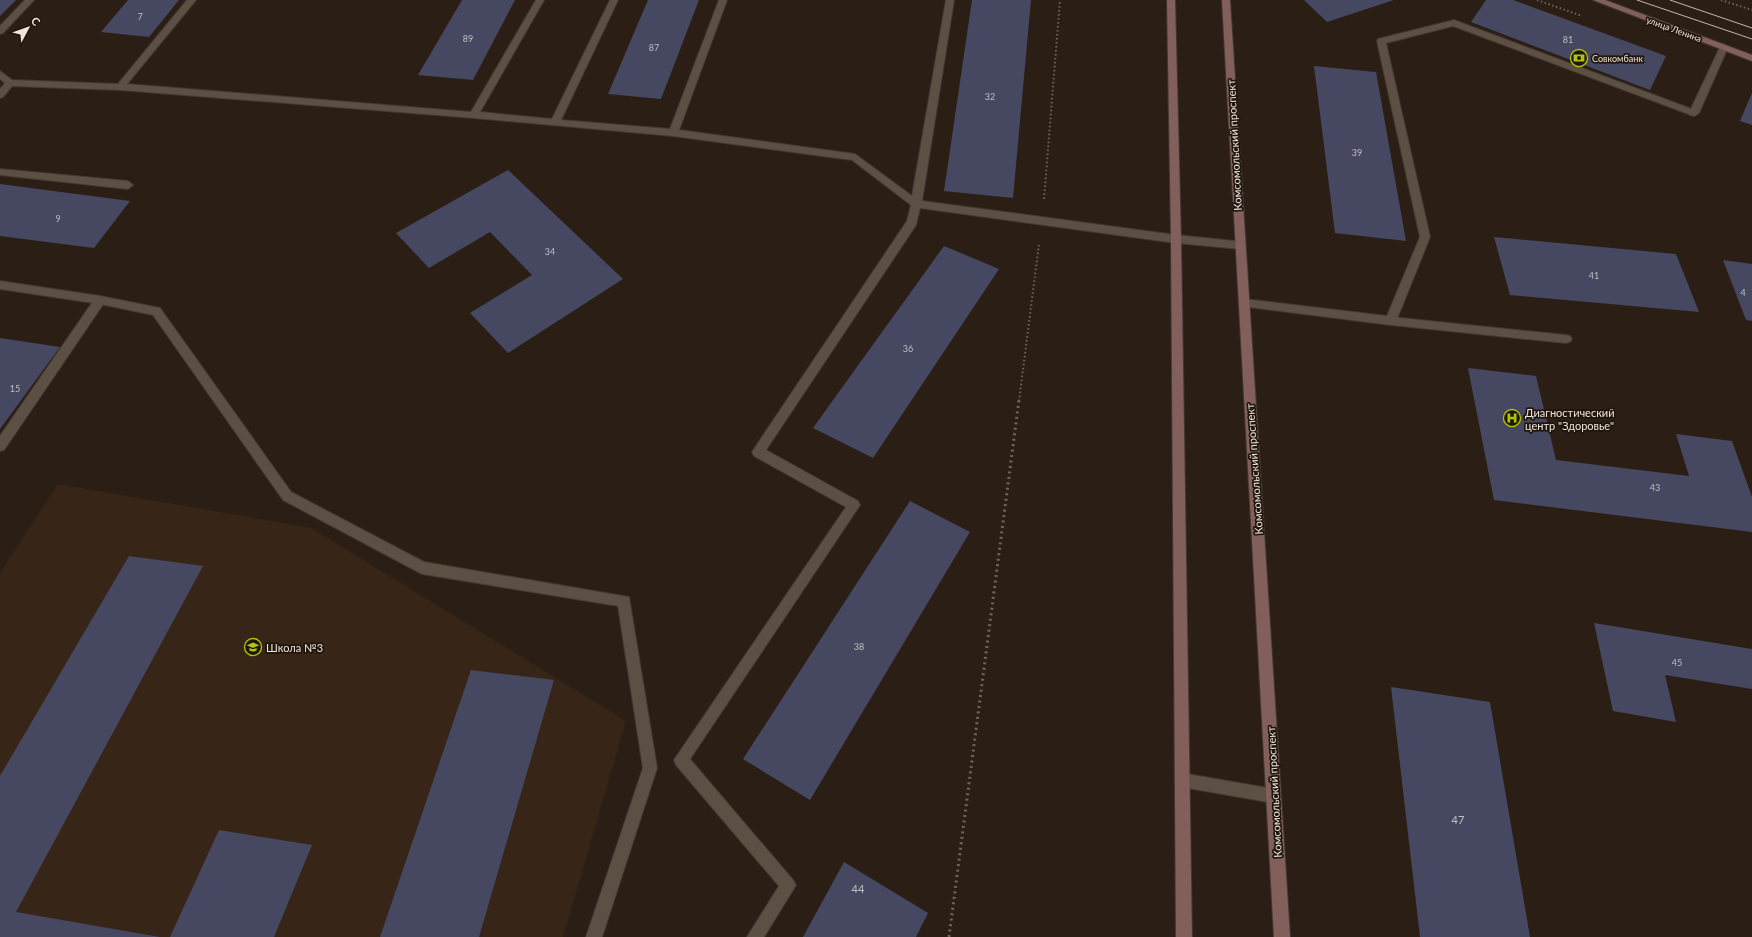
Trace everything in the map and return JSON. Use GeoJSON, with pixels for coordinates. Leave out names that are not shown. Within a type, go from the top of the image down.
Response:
{"type":"FeatureCollection","features":[{"type":"Feature","properties":{"kind":"main road"},"geometry":{"type":"LineString","coordinates":[[1171,0],[1176,239],[1184,937]]}},
{"type":"Feature","properties":{"kind":"main road","name":"Комсомольский проспект"},"geometry":{"type":"LineString","coordinates":[[1226,0],[1282,937]]}},
{"type":"Feature","properties":{"kind":"main road","name":"улица Ленина"},"geometry":{"type":"LineString","coordinates":[[1597,0],[1752,58]]}},
{"type":"Feature","properties":{"kind":"street"},"geometry":{"type":"LineString","coordinates":[[0,31],[30,0]]}},
{"type":"Feature","properties":{"kind":"street"},"geometry":{"type":"LineString","coordinates":[[120,87],[192,0]]}},
{"type":"Feature","properties":{"kind":"street"},"geometry":{"type":"LineString","coordinates":[[474,114],[540,0]]}},
{"type":"Feature","properties":{"kind":"street"},"geometry":{"type":"LineString","coordinates":[[555,122],[614,0]]}},
{"type":"Feature","properties":{"kind":"street"},"geometry":{"type":"LineString","coordinates":[[673,134],[723,0]]}},
{"type":"Feature","properties":{"kind":"street"},"geometry":{"type":"LineString","coordinates":[[754,937],[788,885],[681,760],[854,504],[758,452],[912,222],[950,0]]}},
{"type":"Feature","properties":{"kind":"street"},"geometry":{"type":"LineString","coordinates":[[1391,321],[1425,237],[1381,41],[1454,23],[1694,113],[1724,48]]}},
{"type":"Feature","properties":{"kind":"street"},"geometry":{"type":"LineString","coordinates":[[0,74],[10,83],[120,87],[474,114],[673,134],[855,157],[916,204],[1176,239],[1240,245]]}},
{"type":"Feature","properties":{"kind":"street"},"geometry":{"type":"LineString","coordinates":[[0,95],[10,83]]}},
{"type":"Feature","properties":{"kind":"street"},"geometry":{"type":"LineString","coordinates":[[0,172],[128,185]]}},
{"type":"Feature","properties":{"kind":"street"},"geometry":{"type":"LineString","coordinates":[[0,285],[100,300],[156,311],[287,496],[422,568],[624,601],[650,768],[594,937]]}},
{"type":"Feature","properties":{"kind":"street"},"geometry":{"type":"LineString","coordinates":[[0,446],[100,300]]}},
{"type":"Feature","properties":{"kind":"street"},"geometry":{"type":"LineString","coordinates":[[1244,303],[1391,321],[1566,339]]}},
{"type":"Feature","properties":{"kind":"street"},"geometry":{"type":"LineString","coordinates":[[1182,780],[1274,796]]}},
{"type":"Feature","properties":{"kind":"path"},"geometry":{"type":"LineString","coordinates":[[949,937],[1042,221],[1060,0]]}},
{"type":"Feature","properties":{"kind":"path"},"geometry":{"type":"LineString","coordinates":[[1721,0],[1752,10]]}},
{"type":"Feature","properties":{"kind":"shaded area","name":"Школа №3"},"geometry":{"type":"Polygon","coordinates":[[[58,484],[311,528],[626,721],[563,937],[0,937],[0,573],[58,484]]]}},
{"type":"Feature","properties":{"kind":"building"},"geometry":{"type":"Polygon","coordinates":[[[0,0],[16,0],[0,16],[0,0]]]}},
{"type":"Feature","properties":{"kind":"building"},"geometry":{"type":"Polygon","coordinates":[[[128,0],[179,0],[149,37],[101,32],[128,0]]]}},
{"type":"Feature","properties":{"kind":"building"},"geometry":{"type":"Polygon","coordinates":[[[462,0],[515,0],[473,80],[418,75],[462,0]]]}},
{"type":"Feature","properties":{"kind":"building"},"geometry":{"type":"Polygon","coordinates":[[[648,0],[699,0],[661,99],[608,94],[648,0]]]}},
{"type":"Feature","properties":{"kind":"building"},"geometry":{"type":"Polygon","coordinates":[[[972,0],[1031,0],[1013,198],[944,191],[972,0]]]}},
{"type":"Feature","properties":{"kind":"building"},"geometry":{"type":"Polygon","coordinates":[[[1304,0],[1394,0],[1327,22],[1304,0]]]}},
{"type":"Feature","properties":{"kind":"building"},"geometry":{"type":"Polygon","coordinates":[[[1486,0],[1513,0],[1666,56],[1650,90],[1471,22],[1486,0]]]}},
{"type":"Feature","properties":{"kind":"building"},"geometry":{"type":"Polygon","coordinates":[[[1314,66],[1376,72],[1406,241],[1335,233],[1314,66]]]}},
{"type":"Feature","properties":{"kind":"building"},"geometry":{"type":"Polygon","coordinates":[[[1752,93],[1752,125],[1740,121],[1752,93]]]}},
{"type":"Feature","properties":{"kind":"building"},"geometry":{"type":"Polygon","coordinates":[[[508,170],[623,279],[508,353],[470,313],[532,275],[490,232],[429,268],[396,233],[508,170]]]}},
{"type":"Feature","properties":{"kind":"building"},"geometry":{"type":"Polygon","coordinates":[[[0,184],[130,201],[94,248],[0,236],[0,184]]]}},
{"type":"Feature","properties":{"kind":"building"},"geometry":{"type":"Polygon","coordinates":[[[1494,237],[1676,254],[1699,312],[1510,295],[1494,237]]]}},
{"type":"Feature","properties":{"kind":"building"},"geometry":{"type":"Polygon","coordinates":[[[944,246],[999,269],[873,458],[813,428],[944,246]]]}},
{"type":"Feature","properties":{"kind":"building"},"geometry":{"type":"Polygon","coordinates":[[[1723,260],[1752,264],[1752,321],[1746,320],[1723,260]]]}},
{"type":"Feature","properties":{"kind":"building"},"geometry":{"type":"Polygon","coordinates":[[[0,338],[60,347],[0,429],[0,338]]]}},
{"type":"Feature","properties":{"kind":"building"},"geometry":{"type":"Polygon","coordinates":[[[1468,368],[1536,376],[1556,460],[1689,476],[1676,434],[1732,441],[1752,497],[1752,532],[1494,500],[1468,368]]]}},
{"type":"Feature","properties":{"kind":"building"},"geometry":{"type":"Polygon","coordinates":[[[910,501],[970,532],[810,800],[743,759],[910,501]]]}},
{"type":"Feature","properties":{"kind":"building"},"geometry":{"type":"Polygon","coordinates":[[[129,556],[203,566],[16,912],[160,937],[0,937],[0,776],[129,556]]]}},
{"type":"Feature","properties":{"kind":"building"},"geometry":{"type":"Polygon","coordinates":[[[1594,623],[1752,649],[1752,689],[1665,675],[1676,722],[1613,711],[1594,623]]]}},
{"type":"Feature","properties":{"kind":"building"},"geometry":{"type":"Polygon","coordinates":[[[471,670],[554,680],[479,937],[380,937],[471,670]]]}},
{"type":"Feature","properties":{"kind":"building"},"geometry":{"type":"Polygon","coordinates":[[[1391,687],[1490,702],[1530,937],[1420,937],[1391,687]]]}},
{"type":"Feature","properties":{"kind":"building"},"geometry":{"type":"Polygon","coordinates":[[[219,830],[312,845],[274,937],[170,937],[219,830]]]}},
{"type":"Feature","properties":{"kind":"building"},"geometry":{"type":"Polygon","coordinates":[[[844,862],[928,913],[916,937],[803,937],[844,862]]]}},
{"type":"Feature","properties":{"kind":"tram line"},"geometry":{"type":"LineString","coordinates":[[1637,0],[1752,39]]}},
{"type":"Feature","properties":{"kind":"tram line"},"geometry":{"type":"LineString","coordinates":[[1670,0],[1752,28]]}},
{"type":"Feature","properties":{"kind":"place","name":"Совкомбанк"},"geometry":{"type":"Point","coordinates":[1579,58]}},
{"type":"Feature","properties":{"kind":"place","name":"Диагностический центр \"Здоровье\""},"geometry":{"type":"Point","coordinates":[1512,418]}},
{"type":"Feature","properties":{"kind":"place","name":"Школа №3"},"geometry":{"type":"Point","coordinates":[253,647]}}]}
